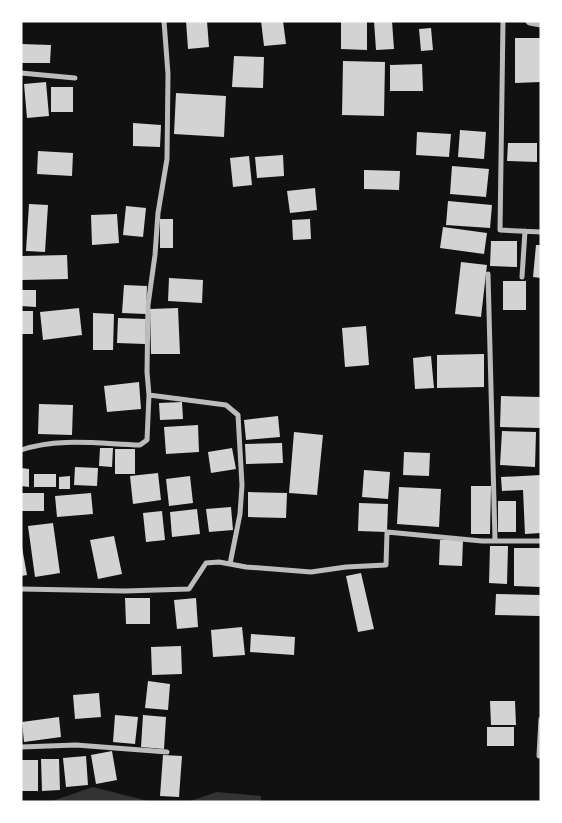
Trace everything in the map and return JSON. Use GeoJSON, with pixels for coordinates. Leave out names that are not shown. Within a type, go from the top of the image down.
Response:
{"type":"FeatureCollection","features":[{"type":"Feature","properties":{"kind":"street"},"geometry":{"type":"LineString","coordinates":[[21,450],[33,446],[79,442],[140,445],[147,440],[149,395],[147,372],[148,305],[155,255],[158,213],[167,160],[168,74],[164,21]]}},
{"type":"Feature","properties":{"kind":"street"},"geometry":{"type":"LineString","coordinates":[[503,21],[500,230],[541,232]]}},
{"type":"Feature","properties":{"kind":"street"},"geometry":{"type":"LineString","coordinates":[[530,21],[541,23]]}},
{"type":"Feature","properties":{"kind":"street"},"geometry":{"type":"LineString","coordinates":[[21,73],[75,78]]}},
{"type":"Feature","properties":{"kind":"street"},"geometry":{"type":"LineString","coordinates":[[522,276],[526,231]]}},
{"type":"Feature","properties":{"kind":"street"},"geometry":{"type":"LineString","coordinates":[[488,274],[495,540]]}},
{"type":"Feature","properties":{"kind":"street"},"geometry":{"type":"LineString","coordinates":[[149,395],[226,405],[238,415],[242,485],[240,514],[230,564]]}},
{"type":"Feature","properties":{"kind":"street"},"geometry":{"type":"LineString","coordinates":[[21,589],[125,591],[189,589],[206,563],[219,562],[246,567],[311,572],[346,567],[386,565],[387,532],[482,541],[541,541]]}},
{"type":"Feature","properties":{"kind":"street"},"geometry":{"type":"LineString","coordinates":[[539,756],[541,719]]}},
{"type":"Feature","properties":{"kind":"street"},"geometry":{"type":"LineString","coordinates":[[21,747],[76,745],[167,752]]}},
{"type":"Feature","properties":{"kind":"shaded area"},"geometry":{"type":"Polygon","coordinates":[[[93,787],[152,802],[49,802],[93,787]]]}},
{"type":"Feature","properties":{"kind":"shaded area"},"geometry":{"type":"Polygon","coordinates":[[[217,792],[261,796],[261,802],[187,802],[217,792]]]}},
{"type":"Feature","properties":{"kind":"building"},"geometry":{"type":"Polygon","coordinates":[[[186,21],[207,21],[209,47],[188,49],[186,21]]]}},
{"type":"Feature","properties":{"kind":"building"},"geometry":{"type":"Polygon","coordinates":[[[261,21],[283,21],[286,44],[264,46],[261,21]]]}},
{"type":"Feature","properties":{"kind":"building"},"geometry":{"type":"Polygon","coordinates":[[[341,21],[367,21],[367,50],[341,49],[341,21]]]}},
{"type":"Feature","properties":{"kind":"building"},"geometry":{"type":"Polygon","coordinates":[[[374,21],[392,21],[394,49],[376,50],[374,21]]]}},
{"type":"Feature","properties":{"kind":"building"},"geometry":{"type":"Polygon","coordinates":[[[431,28],[433,50],[421,51],[419,29],[431,28]]]}},
{"type":"Feature","properties":{"kind":"building"},"geometry":{"type":"Polygon","coordinates":[[[515,38],[541,38],[541,82],[515,83],[515,38]]]}},
{"type":"Feature","properties":{"kind":"building"},"geometry":{"type":"Polygon","coordinates":[[[21,44],[51,45],[50,63],[21,63],[21,44]]]}},
{"type":"Feature","properties":{"kind":"building"},"geometry":{"type":"Polygon","coordinates":[[[234,56],[264,57],[263,88],[232,87],[234,56]]]}},
{"type":"Feature","properties":{"kind":"building"},"geometry":{"type":"Polygon","coordinates":[[[343,61],[385,62],[384,116],[342,115],[343,61]]]}},
{"type":"Feature","properties":{"kind":"building"},"geometry":{"type":"Polygon","coordinates":[[[422,64],[423,91],[390,91],[390,65],[422,64]]]}},
{"type":"Feature","properties":{"kind":"building"},"geometry":{"type":"Polygon","coordinates":[[[46,82],[49,116],[27,118],[24,84],[46,82]]]}},
{"type":"Feature","properties":{"kind":"building"},"geometry":{"type":"Polygon","coordinates":[[[51,87],[73,87],[73,112],[51,112],[51,87]]]}},
{"type":"Feature","properties":{"kind":"building"},"geometry":{"type":"Polygon","coordinates":[[[176,93],[226,96],[224,137],[174,134],[176,93]]]}},
{"type":"Feature","properties":{"kind":"building"},"geometry":{"type":"Polygon","coordinates":[[[133,123],[161,125],[160,147],[133,146],[133,123]]]}},
{"type":"Feature","properties":{"kind":"building"},"geometry":{"type":"Polygon","coordinates":[[[460,130],[486,132],[484,159],[458,157],[460,130]]]}},
{"type":"Feature","properties":{"kind":"building"},"geometry":{"type":"Polygon","coordinates":[[[417,132],[451,134],[449,157],[416,155],[417,132]]]}},
{"type":"Feature","properties":{"kind":"building"},"geometry":{"type":"Polygon","coordinates":[[[508,143],[537,143],[537,162],[507,161],[508,143]]]}},
{"type":"Feature","properties":{"kind":"building"},"geometry":{"type":"Polygon","coordinates":[[[38,151],[73,153],[72,176],[37,174],[38,151]]]}},
{"type":"Feature","properties":{"kind":"building"},"geometry":{"type":"Polygon","coordinates":[[[283,155],[284,176],[257,178],[255,157],[283,155]]]}},
{"type":"Feature","properties":{"kind":"building"},"geometry":{"type":"Polygon","coordinates":[[[249,156],[252,185],[233,187],[230,158],[249,156]]]}},
{"type":"Feature","properties":{"kind":"building"},"geometry":{"type":"Polygon","coordinates":[[[452,166],[489,169],[486,197],[450,194],[452,166]]]}},
{"type":"Feature","properties":{"kind":"building"},"geometry":{"type":"Polygon","coordinates":[[[364,170],[400,171],[399,190],[364,189],[364,170]]]}},
{"type":"Feature","properties":{"kind":"building"},"geometry":{"type":"Polygon","coordinates":[[[315,188],[317,210],[290,213],[287,191],[315,188]]]}},
{"type":"Feature","properties":{"kind":"building"},"geometry":{"type":"Polygon","coordinates":[[[448,201],[492,205],[490,228],[446,225],[448,201]]]}},
{"type":"Feature","properties":{"kind":"building"},"geometry":{"type":"Polygon","coordinates":[[[29,204],[48,205],[45,252],[26,251],[29,204]]]}},
{"type":"Feature","properties":{"kind":"building"},"geometry":{"type":"Polygon","coordinates":[[[126,206],[146,208],[143,237],[123,235],[126,206]]]}},
{"type":"Feature","properties":{"kind":"building"},"geometry":{"type":"Polygon","coordinates":[[[117,214],[119,243],[92,245],[91,215],[117,214]]]}},
{"type":"Feature","properties":{"kind":"building"},"geometry":{"type":"Polygon","coordinates":[[[160,219],[173,219],[173,248],[160,248],[160,219]]]}},
{"type":"Feature","properties":{"kind":"building"},"geometry":{"type":"Polygon","coordinates":[[[310,219],[311,239],[293,240],[292,220],[310,219]]]}},
{"type":"Feature","properties":{"kind":"building"},"geometry":{"type":"Polygon","coordinates":[[[443,227],[487,233],[484,254],[440,248],[443,227]]]}},
{"type":"Feature","properties":{"kind":"building"},"geometry":{"type":"Polygon","coordinates":[[[491,241],[517,241],[517,267],[490,266],[491,241]]]}},
{"type":"Feature","properties":{"kind":"building"},"geometry":{"type":"Polygon","coordinates":[[[536,245],[541,245],[541,278],[533,277],[536,245]]]}},
{"type":"Feature","properties":{"kind":"building"},"geometry":{"type":"Polygon","coordinates":[[[67,255],[68,279],[22,280],[22,256],[67,255]]]}},
{"type":"Feature","properties":{"kind":"building"},"geometry":{"type":"Polygon","coordinates":[[[461,262],[487,265],[481,317],[455,314],[461,262]]]}},
{"type":"Feature","properties":{"kind":"building"},"geometry":{"type":"Polygon","coordinates":[[[169,278],[203,280],[202,303],[168,301],[169,278]]]}},
{"type":"Feature","properties":{"kind":"building"},"geometry":{"type":"Polygon","coordinates":[[[503,281],[526,281],[526,310],[503,310],[503,281]]]}},
{"type":"Feature","properties":{"kind":"building"},"geometry":{"type":"Polygon","coordinates":[[[124,285],[147,286],[146,314],[122,313],[124,285]]]}},
{"type":"Feature","properties":{"kind":"building"},"geometry":{"type":"Polygon","coordinates":[[[21,290],[36,290],[36,307],[21,306],[21,290]]]}},
{"type":"Feature","properties":{"kind":"building"},"geometry":{"type":"Polygon","coordinates":[[[79,308],[82,335],[43,340],[40,312],[79,308]]]}},
{"type":"Feature","properties":{"kind":"building"},"geometry":{"type":"Polygon","coordinates":[[[178,308],[180,354],[151,354],[150,309],[178,308]]]}},
{"type":"Feature","properties":{"kind":"building"},"geometry":{"type":"Polygon","coordinates":[[[21,311],[33,311],[33,334],[21,334],[21,311]]]}},
{"type":"Feature","properties":{"kind":"building"},"geometry":{"type":"Polygon","coordinates":[[[93,313],[114,314],[113,350],[93,350],[93,313]]]}},
{"type":"Feature","properties":{"kind":"building"},"geometry":{"type":"Polygon","coordinates":[[[118,318],[146,319],[145,344],[117,343],[118,318]]]}},
{"type":"Feature","properties":{"kind":"building"},"geometry":{"type":"Polygon","coordinates":[[[366,326],[369,365],[345,367],[342,328],[366,326]]]}},
{"type":"Feature","properties":{"kind":"building"},"geometry":{"type":"Polygon","coordinates":[[[484,354],[484,387],[437,388],[437,355],[484,354]]]}},
{"type":"Feature","properties":{"kind":"building"},"geometry":{"type":"Polygon","coordinates":[[[431,356],[434,388],[415,389],[413,358],[431,356]]]}},
{"type":"Feature","properties":{"kind":"building"},"geometry":{"type":"Polygon","coordinates":[[[139,382],[141,409],[107,412],[104,386],[139,382]]]}},
{"type":"Feature","properties":{"kind":"building"},"geometry":{"type":"Polygon","coordinates":[[[501,396],[541,397],[541,428],[500,427],[501,396]]]}},
{"type":"Feature","properties":{"kind":"building"},"geometry":{"type":"Polygon","coordinates":[[[182,402],[183,419],[160,420],[159,403],[182,402]]]}},
{"type":"Feature","properties":{"kind":"building"},"geometry":{"type":"Polygon","coordinates":[[[39,404],[73,405],[72,435],[38,434],[39,404]]]}},
{"type":"Feature","properties":{"kind":"building"},"geometry":{"type":"Polygon","coordinates":[[[278,416],[280,437],[246,440],[244,420],[278,416]]]}},
{"type":"Feature","properties":{"kind":"building"},"geometry":{"type":"Polygon","coordinates":[[[198,425],[199,452],[166,454],[164,427],[198,425]]]}},
{"type":"Feature","properties":{"kind":"building"},"geometry":{"type":"Polygon","coordinates":[[[502,431],[536,432],[535,467],[500,465],[502,431]]]}},
{"type":"Feature","properties":{"kind":"building"},"geometry":{"type":"Polygon","coordinates":[[[294,432],[323,435],[317,495],[289,493],[294,432]]]}},
{"type":"Feature","properties":{"kind":"building"},"geometry":{"type":"Polygon","coordinates":[[[282,443],[283,463],[246,464],[245,444],[282,443]]]}},
{"type":"Feature","properties":{"kind":"building"},"geometry":{"type":"Polygon","coordinates":[[[100,448],[113,448],[112,467],[99,466],[100,448]]]}},
{"type":"Feature","properties":{"kind":"building"},"geometry":{"type":"Polygon","coordinates":[[[232,448],[236,469],[211,473],[208,452],[232,448]]]}},
{"type":"Feature","properties":{"kind":"building"},"geometry":{"type":"Polygon","coordinates":[[[115,449],[135,449],[135,474],[115,474],[115,449]]]}},
{"type":"Feature","properties":{"kind":"building"},"geometry":{"type":"Polygon","coordinates":[[[404,452],[430,453],[429,476],[403,475],[404,452]]]}},
{"type":"Feature","properties":{"kind":"building"},"geometry":{"type":"Polygon","coordinates":[[[75,467],[98,468],[97,486],[74,485],[75,467]]]}},
{"type":"Feature","properties":{"kind":"building"},"geometry":{"type":"Polygon","coordinates":[[[21,468],[29,469],[29,487],[21,486],[21,468]]]}},
{"type":"Feature","properties":{"kind":"building"},"geometry":{"type":"Polygon","coordinates":[[[364,470],[390,472],[388,499],[362,497],[364,470]]]}},
{"type":"Feature","properties":{"kind":"building"},"geometry":{"type":"Polygon","coordinates":[[[158,473],[161,500],[133,504],[130,476],[158,473]]]}},
{"type":"Feature","properties":{"kind":"building"},"geometry":{"type":"Polygon","coordinates":[[[34,474],[56,474],[56,487],[34,487],[34,474]]]}},
{"type":"Feature","properties":{"kind":"building"},"geometry":{"type":"Polygon","coordinates":[[[541,475],[541,533],[525,534],[523,490],[502,491],[501,477],[541,475]]]}},
{"type":"Feature","properties":{"kind":"building"},"geometry":{"type":"Polygon","coordinates":[[[70,476],[70,489],[59,489],[59,477],[70,476]]]}},
{"type":"Feature","properties":{"kind":"building"},"geometry":{"type":"Polygon","coordinates":[[[190,476],[193,503],[169,506],[166,479],[190,476]]]}},
{"type":"Feature","properties":{"kind":"building"},"geometry":{"type":"Polygon","coordinates":[[[471,486],[491,486],[490,534],[471,534],[471,486]]]}},
{"type":"Feature","properties":{"kind":"building"},"geometry":{"type":"Polygon","coordinates":[[[399,487],[441,489],[439,527],[397,524],[399,487]]]}},
{"type":"Feature","properties":{"kind":"building"},"geometry":{"type":"Polygon","coordinates":[[[248,492],[287,493],[286,518],[248,517],[248,492]]]}},
{"type":"Feature","properties":{"kind":"building"},"geometry":{"type":"Polygon","coordinates":[[[21,493],[44,493],[44,511],[21,511],[21,493]]]}},
{"type":"Feature","properties":{"kind":"building"},"geometry":{"type":"Polygon","coordinates":[[[91,493],[93,514],[57,517],[55,496],[91,493]]]}},
{"type":"Feature","properties":{"kind":"building"},"geometry":{"type":"Polygon","coordinates":[[[498,501],[516,501],[516,532],[498,532],[498,501]]]}},
{"type":"Feature","properties":{"kind":"building"},"geometry":{"type":"Polygon","coordinates":[[[359,503],[388,504],[387,532],[358,531],[359,503]]]}},
{"type":"Feature","properties":{"kind":"building"},"geometry":{"type":"Polygon","coordinates":[[[231,507],[233,530],[209,532],[206,509],[231,507]]]}},
{"type":"Feature","properties":{"kind":"building"},"geometry":{"type":"Polygon","coordinates":[[[197,509],[200,534],[172,537],[170,512],[197,509]]]}},
{"type":"Feature","properties":{"kind":"building"},"geometry":{"type":"Polygon","coordinates":[[[162,511],[165,540],[146,542],[143,513],[162,511]]]}},
{"type":"Feature","properties":{"kind":"building"},"geometry":{"type":"Polygon","coordinates":[[[53,523],[60,573],[35,577],[28,526],[53,523]]]}},
{"type":"Feature","properties":{"kind":"building"},"geometry":{"type":"Polygon","coordinates":[[[114,536],[122,574],[98,579],[90,540],[114,536]]]}},
{"type":"Feature","properties":{"kind":"building"},"geometry":{"type":"Polygon","coordinates":[[[440,540],[463,540],[462,566],[439,565],[440,540]]]}},
{"type":"Feature","properties":{"kind":"building"},"geometry":{"type":"Polygon","coordinates":[[[21,542],[27,575],[21,576],[21,542]]]}},
{"type":"Feature","properties":{"kind":"building"},"geometry":{"type":"Polygon","coordinates":[[[490,546],[508,546],[507,584],[489,583],[490,546]]]}},
{"type":"Feature","properties":{"kind":"building"},"geometry":{"type":"Polygon","coordinates":[[[514,548],[541,548],[541,587],[514,586],[514,548]]]}},
{"type":"Feature","properties":{"kind":"building"},"geometry":{"type":"Polygon","coordinates":[[[361,573],[374,629],[358,632],[346,576],[361,573]]]}},
{"type":"Feature","properties":{"kind":"building"},"geometry":{"type":"Polygon","coordinates":[[[496,594],[540,595],[540,616],[495,615],[496,594]]]}},
{"type":"Feature","properties":{"kind":"building"},"geometry":{"type":"Polygon","coordinates":[[[125,598],[150,598],[150,624],[126,624],[125,598]]]}},
{"type":"Feature","properties":{"kind":"building"},"geometry":{"type":"Polygon","coordinates":[[[196,598],[198,627],[177,629],[174,600],[196,598]]]}},
{"type":"Feature","properties":{"kind":"building"},"geometry":{"type":"Polygon","coordinates":[[[242,627],[245,655],[213,657],[211,630],[242,627]]]}},
{"type":"Feature","properties":{"kind":"building"},"geometry":{"type":"Polygon","coordinates":[[[251,634],[295,637],[294,655],[250,652],[251,634]]]}},
{"type":"Feature","properties":{"kind":"building"},"geometry":{"type":"Polygon","coordinates":[[[181,646],[182,674],[152,675],[151,647],[181,646]]]}},
{"type":"Feature","properties":{"kind":"building"},"geometry":{"type":"Polygon","coordinates":[[[148,681],[170,684],[168,710],[145,708],[148,681]]]}},
{"type":"Feature","properties":{"kind":"building"},"geometry":{"type":"Polygon","coordinates":[[[99,693],[101,717],[75,719],[73,695],[99,693]]]}},
{"type":"Feature","properties":{"kind":"building"},"geometry":{"type":"Polygon","coordinates":[[[490,701],[515,701],[516,725],[491,725],[490,701]]]}},
{"type":"Feature","properties":{"kind":"building"},"geometry":{"type":"Polygon","coordinates":[[[115,715],[138,717],[135,744],[113,742],[115,715]]]}},
{"type":"Feature","properties":{"kind":"building"},"geometry":{"type":"Polygon","coordinates":[[[143,715],[166,717],[164,749],[141,747],[143,715]]]}},
{"type":"Feature","properties":{"kind":"building"},"geometry":{"type":"Polygon","coordinates":[[[59,717],[61,737],[24,742],[22,722],[59,717]]]}},
{"type":"Feature","properties":{"kind":"building"},"geometry":{"type":"Polygon","coordinates":[[[487,727],[514,727],[514,746],[487,746],[487,727]]]}},
{"type":"Feature","properties":{"kind":"building"},"geometry":{"type":"Polygon","coordinates":[[[112,751],[117,780],[96,784],[91,755],[112,751]]]}},
{"type":"Feature","properties":{"kind":"building"},"geometry":{"type":"Polygon","coordinates":[[[163,755],[182,756],[179,797],[160,796],[163,755]]]}},
{"type":"Feature","properties":{"kind":"building"},"geometry":{"type":"Polygon","coordinates":[[[86,756],[88,785],[66,787],[63,758],[86,756]]]}},
{"type":"Feature","properties":{"kind":"building"},"geometry":{"type":"Polygon","coordinates":[[[41,759],[59,759],[60,790],[42,791],[41,759]]]}},
{"type":"Feature","properties":{"kind":"building"},"geometry":{"type":"Polygon","coordinates":[[[21,760],[38,760],[38,791],[21,791],[21,760]]]}}]}
